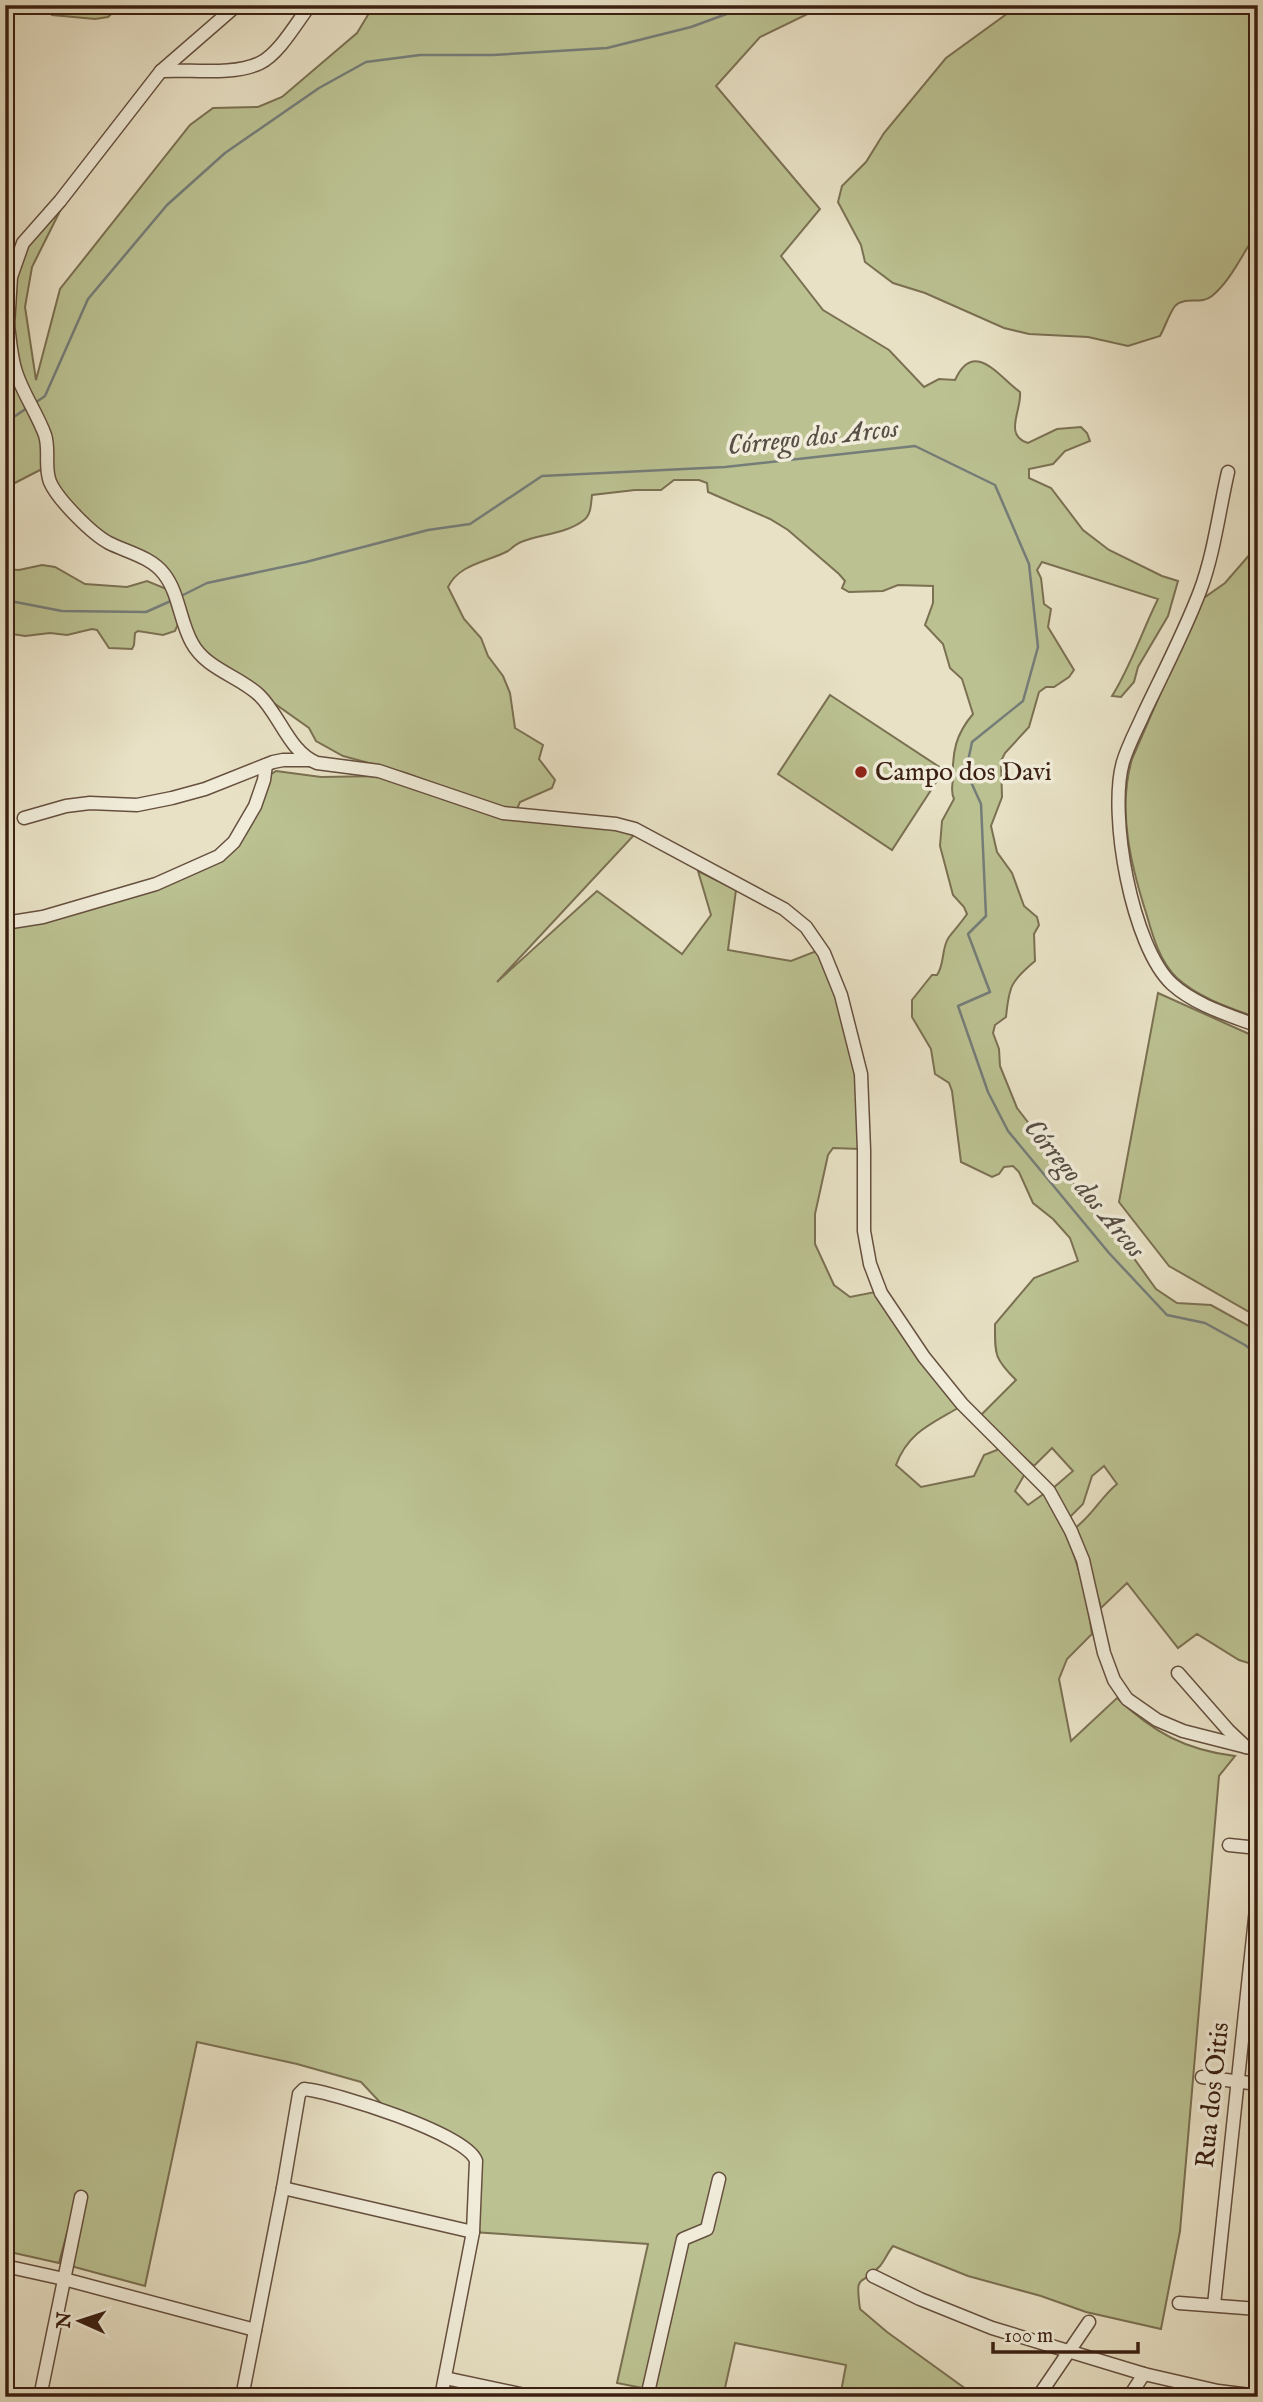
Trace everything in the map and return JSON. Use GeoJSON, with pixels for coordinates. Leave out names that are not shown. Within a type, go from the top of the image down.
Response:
{"type":"FeatureCollection","features":[{"type":"Feature","properties":{"kind":"street"},"geometry":{"type":"LineString","coordinates":[[237,5],[161,71],[60,201],[23,243],[12,277],[7,324],[15,370],[48,446],[47,474],[50,483],[95,533],[155,565],[165,575],[192,645],[206,660],[257,693],[299,751],[309,760]]}},
{"type":"Feature","properties":{"kind":"street"},"geometry":{"type":"LineString","coordinates":[[161,71],[240,69],[260,63],[275,51],[310,5]]}},
{"type":"Feature","properties":{"kind":"street"},"geometry":{"type":"LineString","coordinates":[[1227,472],[1199,592],[1123,761],[1118,803],[1119,840],[1131,895],[1155,964],[1174,986],[1197,1000],[1258,1026]]}},
{"type":"Feature","properties":{"kind":"street"},"geometry":{"type":"LineString","coordinates":[[24,818],[66,806],[90,803],[137,805],[205,789],[283,760],[309,760],[390,774],[503,813],[542,819],[616,824],[635,829],[784,909],[806,927],[824,953],[841,995],[858,1060],[864,1150],[864,1231],[870,1264],[881,1293],[924,1357],[962,1404],[1049,1491],[1072,1531],[1083,1560],[1104,1653],[1114,1680],[1127,1699],[1157,1720],[1183,1731],[1252,1748]]}},
{"type":"Feature","properties":{"kind":"street"},"geometry":{"type":"LineString","coordinates":[[5,923],[43,916],[156,884],[219,856],[234,842],[255,806],[266,765]]}},
{"type":"Feature","properties":{"kind":"street"},"geometry":{"type":"LineString","coordinates":[[1178,1673],[1252,1748]]}},
{"type":"Feature","properties":{"kind":"street"},"geometry":{"type":"LineString","coordinates":[[1229,1845],[1258,1848]]}},
{"type":"Feature","properties":{"kind":"street","name":"Rua dos Oitis"},"geometry":{"type":"LineString","coordinates":[[1214,2305],[1258,1890]]}},
{"type":"Feature","properties":{"kind":"street"},"geometry":{"type":"LineString","coordinates":[[1202,2077],[1258,2084]]}},
{"type":"Feature","properties":{"kind":"street"},"geometry":{"type":"LineString","coordinates":[[242,2397],[299,2094],[304,2090],[381,2109],[451,2139],[471,2151],[476,2161],[473,2232],[441,2397]]}},
{"type":"Feature","properties":{"kind":"street"},"geometry":{"type":"LineString","coordinates":[[647,2397],[683,2239],[707,2229],[719,2179]]}},
{"type":"Feature","properties":{"kind":"street"},"geometry":{"type":"LineString","coordinates":[[283,2188],[473,2232]]}},
{"type":"Feature","properties":{"kind":"street"},"geometry":{"type":"LineString","coordinates":[[40,2397],[80,2197]]}},
{"type":"Feature","properties":{"kind":"street"},"geometry":{"type":"LineString","coordinates":[[5,2266],[255,2330]]}},
{"type":"Feature","properties":{"kind":"street"},"geometry":{"type":"LineString","coordinates":[[873,2276],[920,2299],[992,2328],[1217,2394],[1258,2396]]}},
{"type":"Feature","properties":{"kind":"street"},"geometry":{"type":"LineString","coordinates":[[1179,2303],[1258,2309]]}},
{"type":"Feature","properties":{"kind":"street"},"geometry":{"type":"LineString","coordinates":[[1038,2397],[1089,2322]]}},
{"type":"Feature","properties":{"kind":"street"},"geometry":{"type":"LineString","coordinates":[[1129,2397],[1144,2374]]}},
{"type":"Feature","properties":{"kind":"street"},"geometry":{"type":"LineString","coordinates":[[445,2378],[534,2397]]}},
{"type":"Feature","properties":{"kind":"green space"},"geometry":{"type":"Polygon","coordinates":[[[42,5],[121,5],[108,17],[95,19],[52,15],[42,5]]]}},
{"type":"Feature","properties":{"kind":"green space"},"geometry":{"type":"Polygon","coordinates":[[[374,5],[826,5],[760,37],[716,86],[820,209],[781,256],[823,310],[889,350],[924,387],[939,379],[955,380],[962,368],[970,362],[978,361],[987,365],[1020,392],[1015,428],[1021,439],[1028,443],[1057,429],[1081,427],[1090,441],[1065,451],[1053,464],[1029,469],[1029,478],[1051,488],[1083,530],[1109,550],[1178,581],[1168,616],[1138,667],[1134,682],[1121,697],[1112,696],[1158,599],[1042,562],[1037,570],[1041,578],[1044,604],[1051,609],[1048,627],[1074,670],[1054,687],[1046,687],[1039,692],[1029,727],[1001,761],[1002,797],[991,826],[997,852],[1012,873],[1024,906],[1037,917],[1039,925],[1034,934],[1035,961],[1013,985],[1008,998],[1006,1017],[995,1025],[993,1033],[999,1049],[1000,1066],[1017,1108],[1044,1143],[1047,1151],[1070,1177],[1084,1200],[1120,1239],[1156,1289],[1177,1303],[1211,1305],[1258,1331],[1258,1666],[1239,1660],[1197,1634],[1178,1648],[1127,1583],[1101,1608],[1075,1528],[1117,1484],[1104,1466],[1092,1476],[1083,1504],[1069,1518],[1052,1489],[1073,1471],[1052,1448],[1034,1466],[979,1417],[1016,1380],[997,1355],[995,1324],[1034,1278],[1078,1261],[1070,1238],[1053,1219],[1033,1203],[1019,1172],[1013,1166],[1004,1167],[999,1174],[992,1177],[961,1162],[952,1091],[949,1083],[935,1074],[931,1049],[912,1017],[912,1000],[932,975],[937,975],[947,941],[967,914],[953,895],[940,846],[942,821],[954,799],[953,759],[956,744],[973,714],[962,679],[950,668],[943,644],[925,625],[933,603],[933,586],[898,585],[883,591],[849,592],[842,588],[845,581],[839,574],[788,530],[770,519],[708,492],[707,483],[699,480],[674,480],[661,490],[592,495],[588,515],[577,525],[521,542],[508,551],[466,568],[448,587],[464,619],[481,638],[488,656],[503,676],[510,693],[515,728],[543,745],[539,759],[555,780],[552,788],[520,802],[517,809],[503,809],[406,773],[343,756],[316,741],[309,728],[209,657],[194,637],[173,581],[86,520],[53,484],[19,370],[11,327],[14,277],[25,244],[64,203],[32,267],[25,307],[36,380],[60,289],[190,125],[213,108],[258,107],[282,97],[357,33],[374,5]]]}},
{"type":"Feature","properties":{"kind":"green space"},"geometry":{"type":"Polygon","coordinates":[[[1019,5],[1258,5],[1258,205],[1254,237],[1218,290],[1208,299],[1183,301],[1175,306],[1160,336],[1128,346],[1088,337],[1029,334],[1004,328],[925,293],[893,283],[865,262],[861,245],[838,202],[842,186],[866,162],[884,133],[946,58],[1019,5]]]}},
{"type":"Feature","properties":{"kind":"green space"},"geometry":{"type":"Polygon","coordinates":[[[5,325],[44,444],[42,469],[5,488],[5,325]]]}},
{"type":"Feature","properties":{"kind":"green space"},"geometry":{"type":"Polygon","coordinates":[[[1258,545],[1258,1018],[1215,1002],[1195,991],[1177,978],[1166,965],[1155,941],[1131,858],[1126,798],[1132,759],[1201,600],[1225,583],[1258,545]]]}},
{"type":"Feature","properties":{"kind":"green space"},"geometry":{"type":"Polygon","coordinates":[[[42,565],[55,567],[85,584],[127,587],[147,581],[169,590],[179,622],[175,631],[163,635],[138,631],[135,633],[132,649],[109,648],[97,630],[92,629],[67,635],[50,633],[25,636],[5,633],[5,569],[19,570],[42,565]]]}},
{"type":"Feature","properties":{"kind":"green space","name":"Campo dos Davi"},"geometry":{"type":"Polygon","coordinates":[[[830,695],[944,770],[892,850],[778,774],[830,695]]]}},
{"type":"Feature","properties":{"kind":"green space"},"geometry":{"type":"Polygon","coordinates":[[[276,771],[321,777],[383,776],[502,817],[613,826],[635,834],[497,982],[597,891],[682,954],[711,915],[698,871],[736,890],[728,950],[791,961],[819,950],[837,995],[856,1074],[860,1149],[833,1148],[828,1155],[815,1214],[815,1244],[834,1285],[850,1297],[875,1292],[958,1408],[913,1437],[896,1465],[921,1487],[974,1476],[984,1455],[1002,1448],[1026,1472],[1015,1491],[1028,1505],[1045,1493],[1076,1561],[1092,1634],[1067,1659],[1059,1679],[1071,1741],[1117,1698],[1157,1730],[1185,1744],[1235,1756],[1219,1776],[1180,2231],[1161,2329],[1086,2312],[1041,2296],[968,2276],[893,2246],[880,2266],[859,2284],[860,2309],[887,2332],[977,2397],[840,2397],[846,2365],[735,2343],[723,2397],[688,2397],[617,2383],[648,2244],[473,2232],[471,2151],[391,2114],[361,2082],[297,2064],[197,2042],[145,2286],[67,2265],[77,2195],[59,2263],[5,2251],[5,927],[219,860],[270,775],[276,771]]]}},
{"type":"Feature","properties":{"kind":"green space"},"geometry":{"type":"Polygon","coordinates":[[[1158,993],[1258,1038],[1258,1317],[1169,1266],[1119,1202],[1158,993]]]}},
{"type":"Feature","properties":{"kind":"waterway"},"geometry":{"type":"LineString","coordinates":[[35,403],[45,396],[88,299],[167,205],[225,153],[319,88],[366,62],[420,55],[493,55],[607,48],[691,27],[751,5]]}},
{"type":"Feature","properties":{"kind":"waterway"},"geometry":{"type":"LineString","coordinates":[[5,423],[27,408]]}},
{"type":"Feature","properties":{"kind":"waterway","name":"Córrego dos Arcos"},"geometry":{"type":"LineString","coordinates":[[179,597],[207,583],[306,562],[428,530],[470,524],[542,476],[725,467],[915,446],[995,485],[1029,564],[1038,647],[1023,701],[972,742],[966,771],[981,804],[986,916],[968,934],[990,992],[958,1006],[988,1092],[1008,1131],[1109,1253],[1167,1315],[1205,1323],[1258,1355]]}},
{"type":"Feature","properties":{"kind":"waterway","name":"Córrego dos Arcos"},"geometry":{"type":"LineString","coordinates":[[5,600],[62,611],[146,612],[173,600]]}},
{"type":"Feature","properties":{"kind":"place","name":"Campo dos Davi"},"geometry":{"type":"Point","coordinates":[861,772]}}]}
